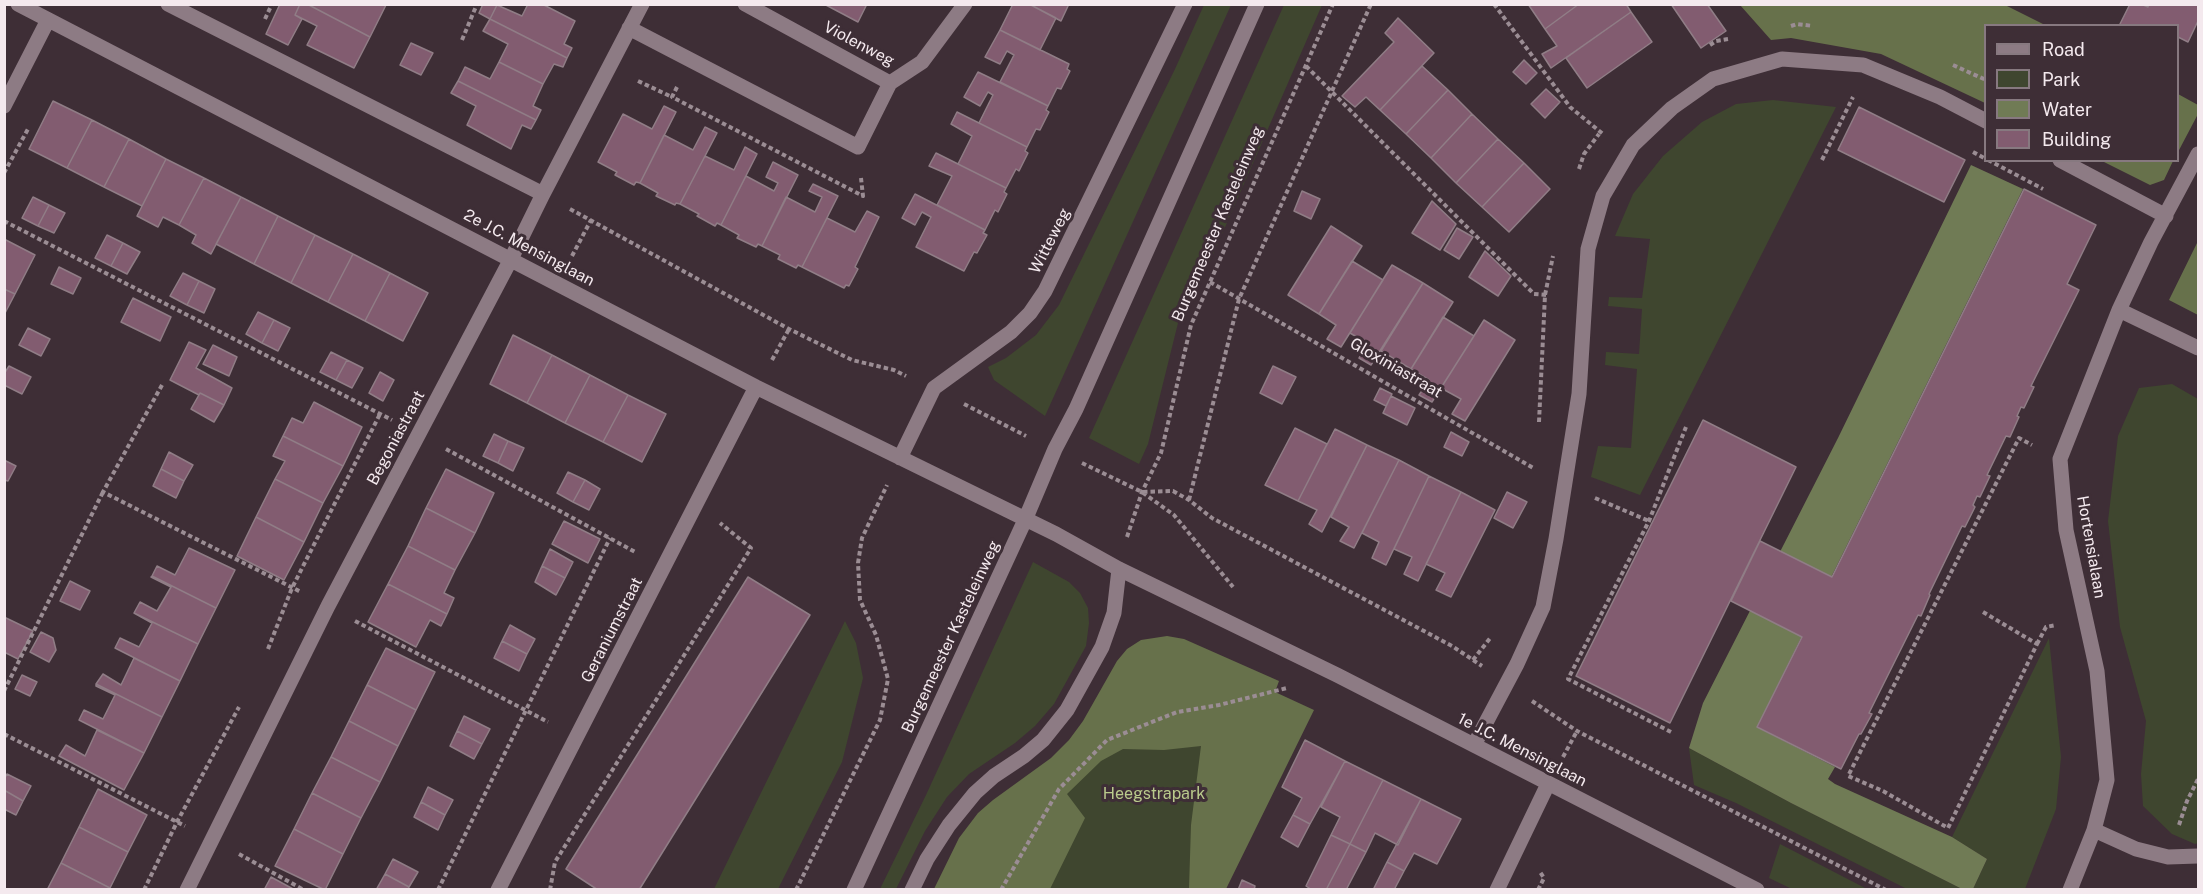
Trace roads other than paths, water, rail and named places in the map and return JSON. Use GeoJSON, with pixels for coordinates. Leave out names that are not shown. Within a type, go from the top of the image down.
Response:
{"type":"FeatureCollection","features":[{"type":"Feature","properties":{"kind":"street","name":"2e J.C. Mensinglaan"},"geometry":{"type":"LineString","coordinates":[[18,4],[756,387],[1025,520]]}},
{"type":"Feature","properties":{"kind":"street"},"geometry":{"type":"LineString","coordinates":[[168,4],[543,194]]}},
{"type":"Feature","properties":{"kind":"street","name":"Begoniastraat"},"geometry":{"type":"LineString","coordinates":[[187,890],[328,606],[642,4]]}},
{"type":"Feature","properties":{"kind":"street","name":"Violenweg"},"geometry":{"type":"LineString","coordinates":[[745,4],[890,83],[922,62],[965,4]]}},
{"type":"Feature","properties":{"kind":"street","name":"Witteweg"},"geometry":{"type":"LineString","coordinates":[[900,458],[934,388],[1011,332],[1030,313],[1045,291],[1185,4]]}},
{"type":"Feature","properties":{"kind":"street","name":"Burgemeester Kasteleinweg"},"geometry":{"type":"LineString","coordinates":[[854,890],[1025,520],[1055,449],[1081,398],[1257,4]]}},
{"type":"Feature","properties":{"kind":"street"},"geometry":{"type":"LineString","coordinates":[[4,106],[48,20]]}},
{"type":"Feature","properties":{"kind":"street"},"geometry":{"type":"LineString","coordinates":[[629,28],[858,147],[890,83]]}},
{"type":"Feature","properties":{"kind":"street"},"geometry":{"type":"LineString","coordinates":[[1474,745],[1543,607],[1579,394],[1588,249],[1603,196],[1633,145],[1672,108],[1713,79],[1782,59],[1863,65],[1940,97],[1984,120]]}},
{"type":"Feature","properties":{"kind":"street","name":"Hortensialaan"},"geometry":{"type":"LineString","coordinates":[[2070,890],[2094,830],[2107,780],[2098,682],[2066,530],[2060,459],[2119,310],[2151,242],[2199,154]]}},
{"type":"Feature","properties":{"kind":"street"},"geometry":{"type":"LineString","coordinates":[[2064,162],[2166,216]]}},
{"type":"Feature","properties":{"kind":"street"},"geometry":{"type":"LineString","coordinates":[[2119,310],[2199,348]]}},
{"type":"Feature","properties":{"kind":"street","name":"Geraniumstraat"},"geometry":{"type":"LineString","coordinates":[[498,890],[756,387]]}},
{"type":"Feature","properties":{"kind":"street","name":"1e J.C. Mensinglaan"},"geometry":{"type":"LineString","coordinates":[[1025,520],[1056,534],[1119,569],[1337,675],[1756,890]]}},
{"type":"Feature","properties":{"kind":"street"},"geometry":{"type":"LineString","coordinates":[[912,890],[927,859],[975,793],[1043,740],[1067,710],[1102,647],[1114,613],[1119,569]]}},
{"type":"Feature","properties":{"kind":"street"},"geometry":{"type":"LineString","coordinates":[[1497,890],[1548,784]]}},
{"type":"Feature","properties":{"kind":"street"},"geometry":{"type":"LineString","coordinates":[[2094,830],[2136,849],[2168,857],[2199,856]]}},
{"type":"Feature","properties":{"kind":"water"},"geometry":{"type":"Polygon","coordinates":[[[1971,165],[2023,189],[1757,727],[1835,767],[1828,779],[1835,784],[1952,837],[1987,859],[1973,889],[1962,889],[1791,803],[1689,748],[1703,703],[1838,438],[1971,165]]]}},
{"type":"Feature","properties":{"kind":"park label","name":"Heegstrapark"},"geometry":{"type":"Point","coordinates":[1154,794]}}]}
